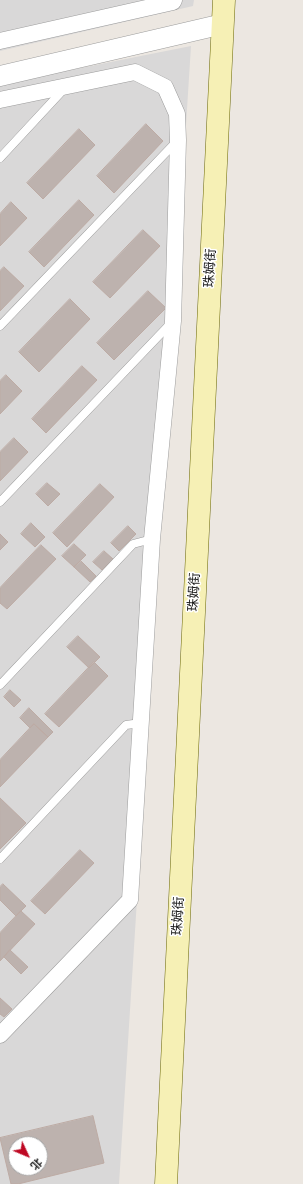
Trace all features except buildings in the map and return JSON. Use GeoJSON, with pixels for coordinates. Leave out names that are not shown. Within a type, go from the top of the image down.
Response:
{"type":"FeatureCollection","features":[{"type":"Feature","properties":{"kind":"main road","name":"珠姆街"},"geometry":{"type":"LineString","coordinates":[[166,1184],[224,0]]}},
{"type":"Feature","properties":{"kind":"street"},"geometry":{"type":"LineString","coordinates":[[0,41],[173,2],[174,0]]}},
{"type":"Feature","properties":{"kind":"street"},"geometry":{"type":"LineString","coordinates":[[0,76],[222,24]]}},
{"type":"Feature","properties":{"kind":"street"},"geometry":{"type":"LineString","coordinates":[[0,100],[135,72],[165,87],[177,114],[178,140],[173,320],[152,539],[130,900],[0,1035]]}},
{"type":"Feature","properties":{"kind":"lane"},"geometry":{"type":"LineString","coordinates":[[0,158],[67,86]]}},
{"type":"Feature","properties":{"kind":"lane"},"geometry":{"type":"LineString","coordinates":[[0,326],[178,140]]}},
{"type":"Feature","properties":{"kind":"lane"},"geometry":{"type":"LineString","coordinates":[[0,502],[173,320]]}},
{"type":"Feature","properties":{"kind":"lane"},"geometry":{"type":"LineString","coordinates":[[0,685],[133,544],[152,539]]}},
{"type":"Feature","properties":{"kind":"lane"},"geometry":{"type":"LineString","coordinates":[[0,859],[126,725],[140,723]]}},
{"type":"Feature","properties":{"kind":"shaded area"},"geometry":{"type":"Polygon","coordinates":[[[0,0],[194,0],[193,6],[0,51],[0,0]]]}},
{"type":"Feature","properties":{"kind":"shaded area"},"geometry":{"type":"Polygon","coordinates":[[[191,46],[119,1184],[0,1184],[0,84],[191,46]]]}}]}
